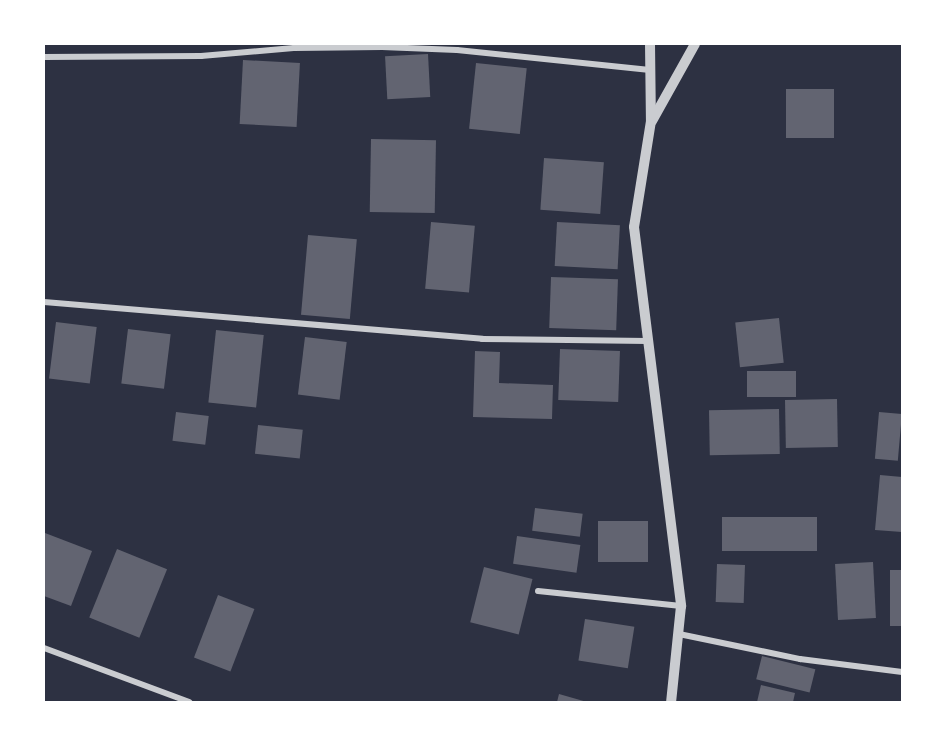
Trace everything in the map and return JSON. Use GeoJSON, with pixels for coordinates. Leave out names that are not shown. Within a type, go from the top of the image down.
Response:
{"type":"FeatureCollection","features":[{"type":"Feature","properties":{"kind":"street"},"geometry":{"type":"LineString","coordinates":[[650,44],[651,121],[634,227],[681,606],[671,702]]}},
{"type":"Feature","properties":{"kind":"street"},"geometry":{"type":"LineString","coordinates":[[651,121],[674,86],[695,44]]}},
{"type":"Feature","properties":{"kind":"street"},"geometry":{"type":"LineString","coordinates":[[44,57],[201,56],[294,48],[382,47],[457,50],[650,70]]}},
{"type":"Feature","properties":{"kind":"street"},"geometry":{"type":"LineString","coordinates":[[44,302],[482,339],[648,341]]}},
{"type":"Feature","properties":{"kind":"street"},"geometry":{"type":"LineString","coordinates":[[538,591],[681,606]]}},
{"type":"Feature","properties":{"kind":"street"},"geometry":{"type":"LineString","coordinates":[[679,634],[800,659],[903,672]]}},
{"type":"Feature","properties":{"kind":"street"},"geometry":{"type":"LineString","coordinates":[[44,648],[189,702]]}},
{"type":"Feature","properties":{"kind":"building"},"geometry":{"type":"Polygon","coordinates":[[[428,54],[430,97],[387,99],[385,56],[428,54]]]}},
{"type":"Feature","properties":{"kind":"building"},"geometry":{"type":"Polygon","coordinates":[[[243,60],[300,63],[297,127],[240,124],[243,60]]]}},
{"type":"Feature","properties":{"kind":"building"},"geometry":{"type":"Polygon","coordinates":[[[476,63],[527,68],[520,134],[469,129],[476,63]]]}},
{"type":"Feature","properties":{"kind":"building"},"geometry":{"type":"Polygon","coordinates":[[[786,89],[834,89],[834,138],[786,138],[786,89]]]}},
{"type":"Feature","properties":{"kind":"building"},"geometry":{"type":"Polygon","coordinates":[[[371,139],[436,140],[435,213],[370,212],[371,139]]]}},
{"type":"Feature","properties":{"kind":"building"},"geometry":{"type":"Polygon","coordinates":[[[544,158],[604,162],[600,214],[540,210],[544,158]]]}},
{"type":"Feature","properties":{"kind":"building"},"geometry":{"type":"Polygon","coordinates":[[[431,222],[475,226],[469,293],[425,289],[431,222]]]}},
{"type":"Feature","properties":{"kind":"building"},"geometry":{"type":"Polygon","coordinates":[[[557,222],[620,225],[618,269],[555,266],[557,222]]]}},
{"type":"Feature","properties":{"kind":"building"},"geometry":{"type":"Polygon","coordinates":[[[308,235],[357,239],[350,319],[301,315],[308,235]]]}},
{"type":"Feature","properties":{"kind":"building"},"geometry":{"type":"Polygon","coordinates":[[[551,277],[618,279],[616,330],[549,328],[551,277]]]}},
{"type":"Feature","properties":{"kind":"building"},"geometry":{"type":"Polygon","coordinates":[[[779,318],[784,363],[740,367],[735,323],[779,318]]]}},
{"type":"Feature","properties":{"kind":"building"},"geometry":{"type":"Polygon","coordinates":[[[56,322],[97,327],[90,384],[49,379],[56,322]]]}},
{"type":"Feature","properties":{"kind":"building"},"geometry":{"type":"Polygon","coordinates":[[[128,329],[171,334],[164,389],[121,384],[128,329]]]}},
{"type":"Feature","properties":{"kind":"building"},"geometry":{"type":"Polygon","coordinates":[[[216,330],[264,335],[256,408],[208,403],[216,330]]]}},
{"type":"Feature","properties":{"kind":"building"},"geometry":{"type":"Polygon","coordinates":[[[305,337],[347,342],[340,400],[298,395],[305,337]]]}},
{"type":"Feature","properties":{"kind":"building"},"geometry":{"type":"Polygon","coordinates":[[[560,349],[620,351],[618,402],[558,400],[560,349]]]}},
{"type":"Feature","properties":{"kind":"building"},"geometry":{"type":"Polygon","coordinates":[[[475,351],[500,352],[499,383],[553,385],[552,419],[473,417],[475,351]]]}},
{"type":"Feature","properties":{"kind":"building"},"geometry":{"type":"Polygon","coordinates":[[[747,371],[796,371],[796,397],[747,397],[747,371]]]}},
{"type":"Feature","properties":{"kind":"building"},"geometry":{"type":"Polygon","coordinates":[[[837,399],[838,447],[786,448],[785,400],[837,399]]]}},
{"type":"Feature","properties":{"kind":"building"},"geometry":{"type":"Polygon","coordinates":[[[779,409],[780,454],[710,455],[709,410],[779,409]]]}},
{"type":"Feature","properties":{"kind":"building"},"geometry":{"type":"Polygon","coordinates":[[[176,412],[209,416],[205,445],[172,441],[176,412]]]}},
{"type":"Feature","properties":{"kind":"building"},"geometry":{"type":"Polygon","coordinates":[[[879,412],[902,414],[898,461],[875,459],[879,412]]]}},
{"type":"Feature","properties":{"kind":"building"},"geometry":{"type":"Polygon","coordinates":[[[258,425],[303,430],[300,459],[255,454],[258,425]]]}},
{"type":"Feature","properties":{"kind":"building"},"geometry":{"type":"Polygon","coordinates":[[[880,475],[902,477],[902,532],[875,530],[880,475]]]}},
{"type":"Feature","properties":{"kind":"building"},"geometry":{"type":"Polygon","coordinates":[[[535,508],[583,514],[580,537],[532,531],[535,508]]]}},
{"type":"Feature","properties":{"kind":"building"},"geometry":{"type":"Polygon","coordinates":[[[722,517],[817,517],[817,551],[722,551],[722,517]]]}},
{"type":"Feature","properties":{"kind":"building"},"geometry":{"type":"Polygon","coordinates":[[[598,521],[648,521],[648,562],[598,562],[598,521]]]}},
{"type":"Feature","properties":{"kind":"building"},"geometry":{"type":"Polygon","coordinates":[[[45,533],[92,551],[71,606],[44,596],[45,533]]]}},
{"type":"Feature","properties":{"kind":"building"},"geometry":{"type":"Polygon","coordinates":[[[517,536],[580,545],[576,573],[513,564],[517,536]]]}},
{"type":"Feature","properties":{"kind":"building"},"geometry":{"type":"Polygon","coordinates":[[[117,549],[167,569],[139,638],[89,618],[117,549]]]}},
{"type":"Feature","properties":{"kind":"building"},"geometry":{"type":"Polygon","coordinates":[[[873,562],[876,618],[838,620],[835,564],[873,562]]]}},
{"type":"Feature","properties":{"kind":"building"},"geometry":{"type":"Polygon","coordinates":[[[717,564],[745,565],[744,603],[716,602],[717,564]]]}},
{"type":"Feature","properties":{"kind":"building"},"geometry":{"type":"Polygon","coordinates":[[[484,567],[533,579],[519,634],[470,622],[484,567]]]}},
{"type":"Feature","properties":{"kind":"building"},"geometry":{"type":"Polygon","coordinates":[[[890,570],[902,570],[902,626],[890,626],[890,570]]]}},
{"type":"Feature","properties":{"kind":"building"},"geometry":{"type":"Polygon","coordinates":[[[218,595],[254,609],[230,672],[194,658],[218,595]]]}},
{"type":"Feature","properties":{"kind":"building"},"geometry":{"type":"Polygon","coordinates":[[[585,619],[634,627],[628,668],[578,660],[585,619]]]}},
{"type":"Feature","properties":{"kind":"building"},"geometry":{"type":"Polygon","coordinates":[[[762,656],[815,669],[810,693],[756,679],[762,656]]]}},
{"type":"Feature","properties":{"kind":"building"},"geometry":{"type":"Polygon","coordinates":[[[761,685],[795,693],[793,702],[757,702],[761,685]]]}},
{"type":"Feature","properties":{"kind":"building"},"geometry":{"type":"Polygon","coordinates":[[[559,694],[587,702],[557,702],[559,694]]]}}]}
